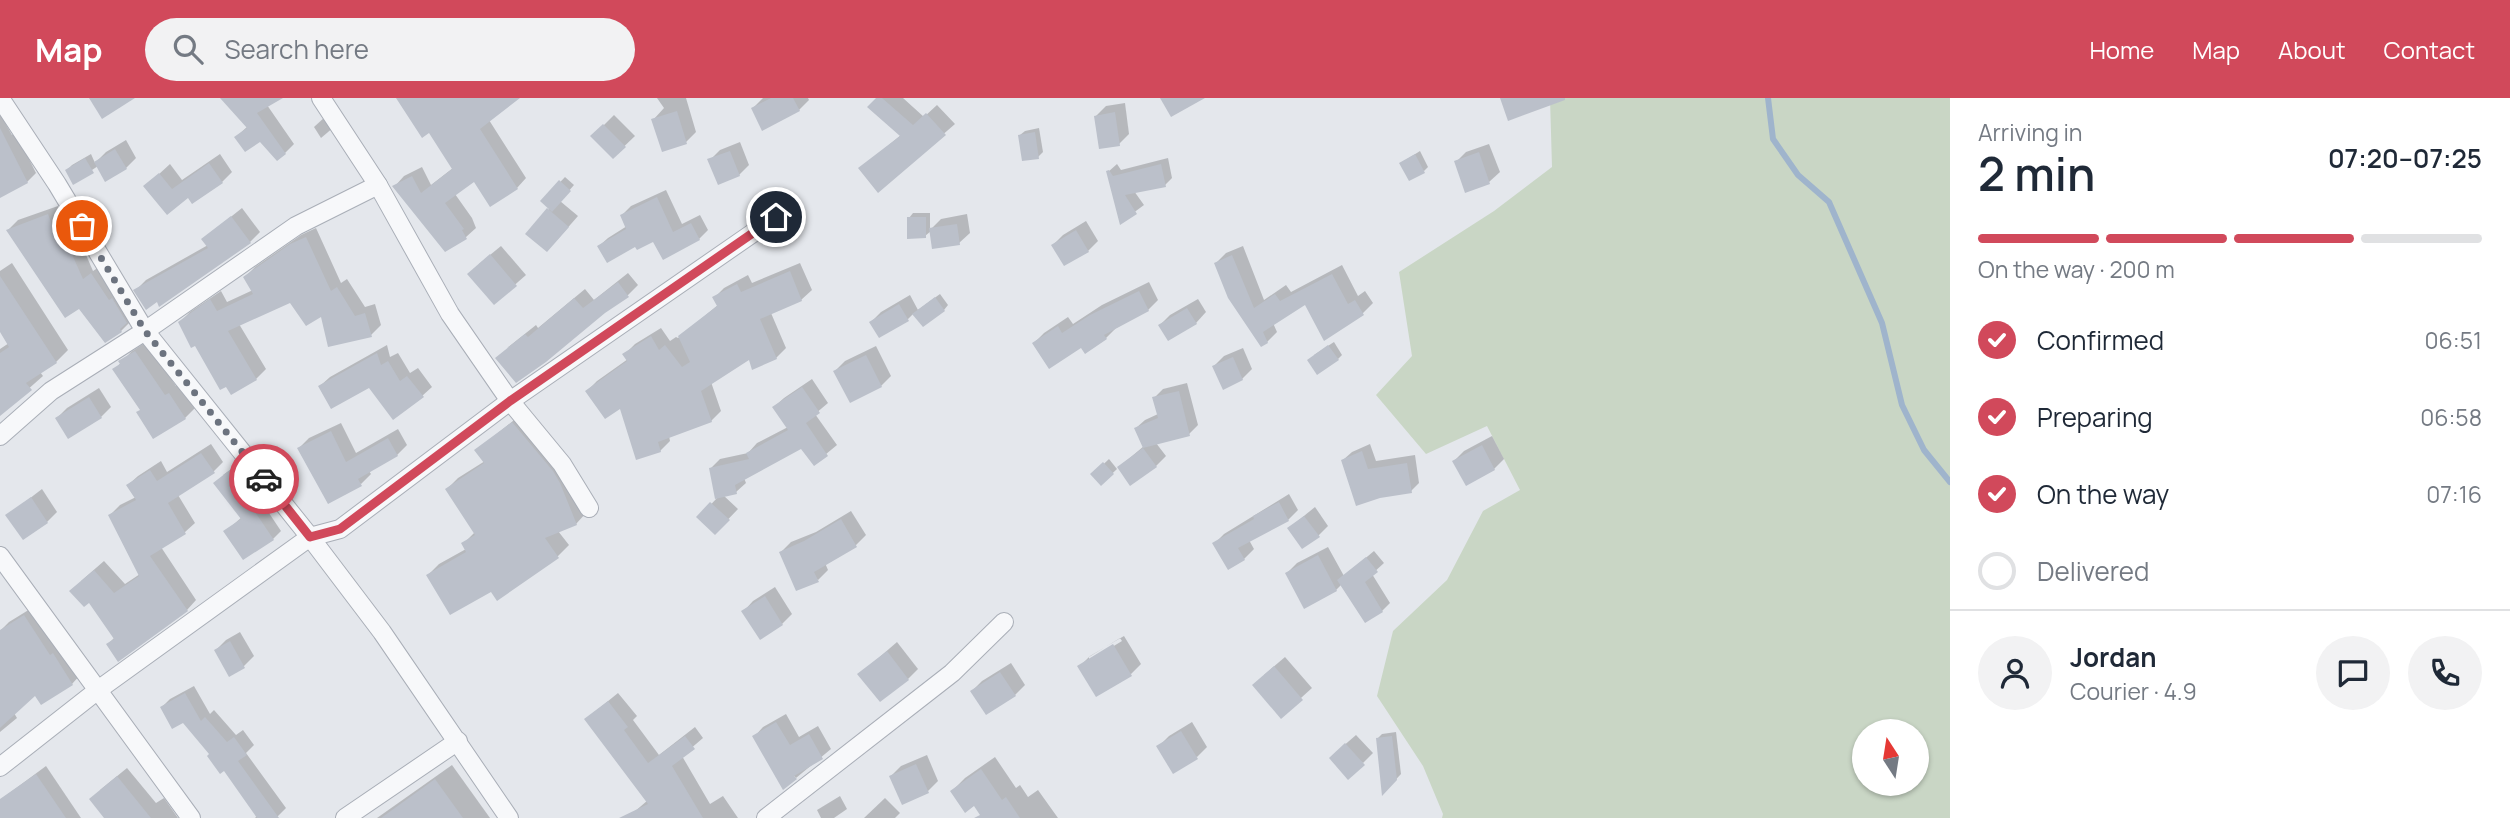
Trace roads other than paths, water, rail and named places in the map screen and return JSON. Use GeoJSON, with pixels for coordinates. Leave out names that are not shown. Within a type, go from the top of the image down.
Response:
{"type":"FeatureCollection","features":[{"type":"Feature","properties":{"kind":"street"},"geometry":{"type":"LineString","coordinates":[[0,98],[57,184],[145,331],[310,537],[382,632],[509,818]]}},
{"type":"Feature","properties":{"kind":"street"},"geometry":{"type":"LineString","coordinates":[[321,98],[379,185],[450,314],[510,401],[562,464],[589,508]]}},
{"type":"Feature","properties":{"kind":"street"},"geometry":{"type":"LineString","coordinates":[[0,436],[51,391],[145,331],[296,226],[379,185]]}},
{"type":"Feature","properties":{"kind":"street"},"geometry":{"type":"LineString","coordinates":[[0,768],[97,690],[310,537],[340,529],[510,401],[776,217]]}},
{"type":"Feature","properties":{"kind":"street"},"geometry":{"type":"LineString","coordinates":[[0,556],[191,818]]}},
{"type":"Feature","properties":{"kind":"street"},"geometry":{"type":"LineString","coordinates":[[766,818],[952,673],[1004,622]]}},
{"type":"Feature","properties":{"kind":"street"},"geometry":{"type":"LineString","coordinates":[[345,818],[458,741]]}},
{"type":"Feature","properties":{"kind":"street"},"geometry":{"type":"LineString","coordinates":[[478,772],[492,818]]}},
{"type":"Feature","properties":{"kind":"waterway"},"geometry":{"type":"LineString","coordinates":[[1768,98],[1773,139],[1798,175],[1829,202],[1882,323],[1902,405],[1924,450],[1950,482]]}}]}
